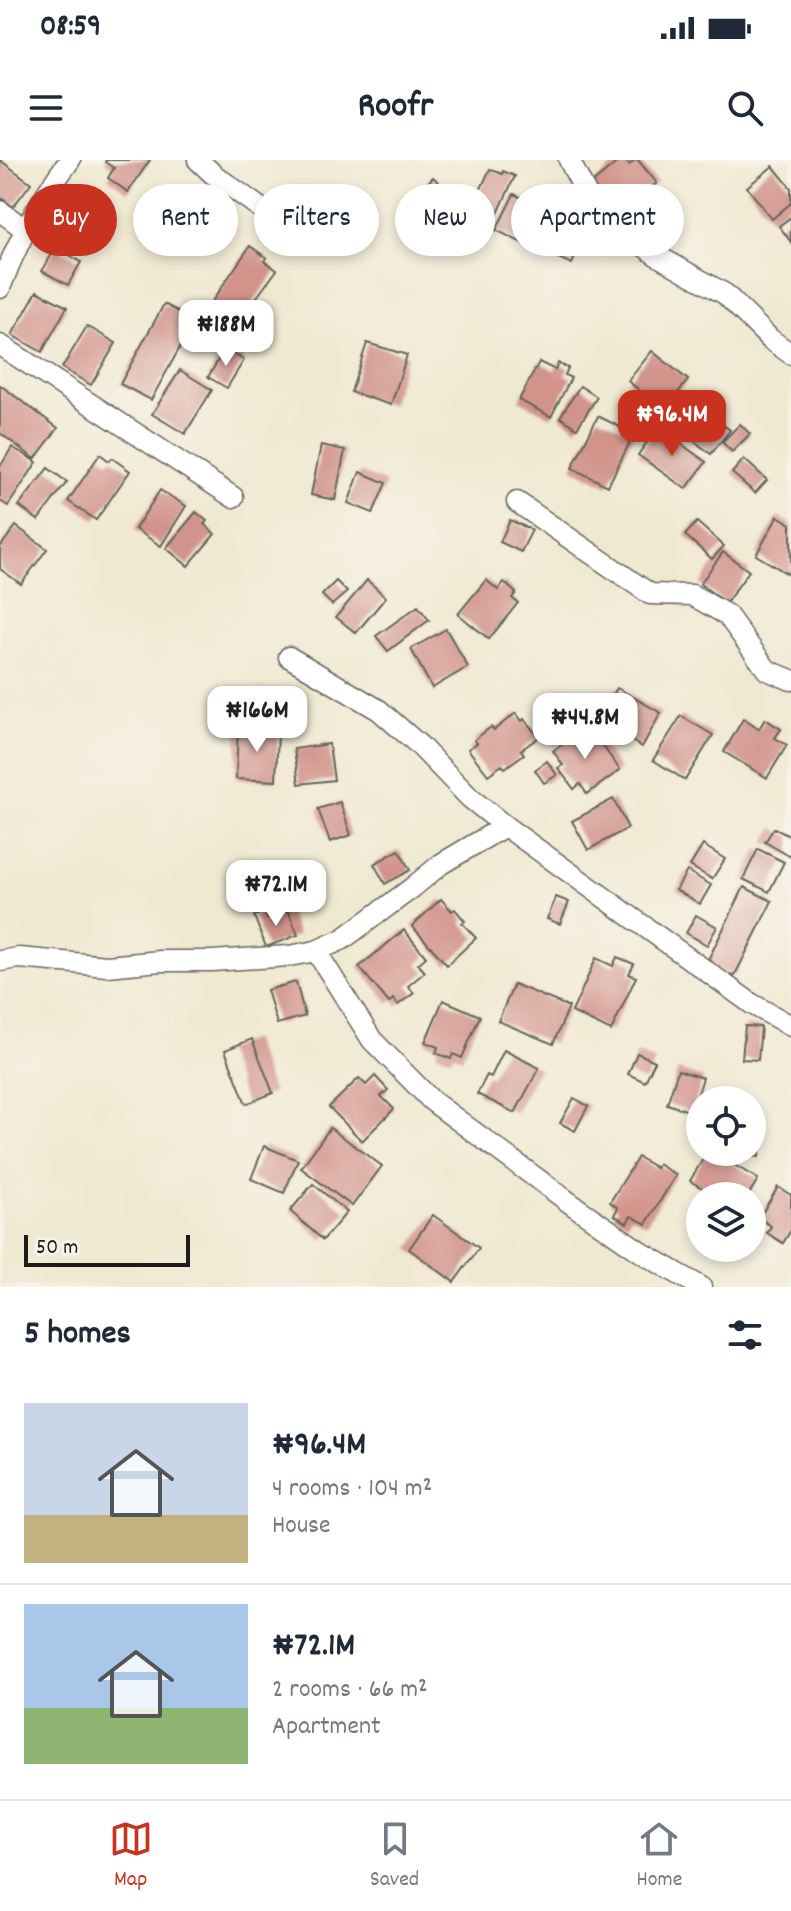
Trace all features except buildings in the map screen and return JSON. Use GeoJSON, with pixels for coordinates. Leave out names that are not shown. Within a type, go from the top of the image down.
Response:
{"type":"FeatureCollection","features":[{"type":"Feature","properties":{"kind":"street"},"geometry":{"type":"LineString","coordinates":[[50,184],[70,160]]}},
{"type":"Feature","properties":{"kind":"street"},"geometry":{"type":"LineString","coordinates":[[198,160],[254,204]]}},
{"type":"Feature","properties":{"kind":"street"},"geometry":{"type":"LineString","coordinates":[[569,160],[594,209],[656,255],[725,294],[770,339],[791,354]]}},
{"type":"Feature","properties":{"kind":"street"},"geometry":{"type":"LineString","coordinates":[[0,211],[24,229]]}},
{"type":"Feature","properties":{"kind":"street"},"geometry":{"type":"LineString","coordinates":[[0,288],[24,234]]}},
{"type":"Feature","properties":{"kind":"street"},"geometry":{"type":"LineString","coordinates":[[0,345],[233,497]]}},
{"type":"Feature","properties":{"kind":"street"},"geometry":{"type":"LineString","coordinates":[[517,502],[650,594],[692,595],[727,615],[767,670],[791,680]]}},
{"type":"Feature","properties":{"kind":"street"},"geometry":{"type":"LineString","coordinates":[[289,657],[379,710],[419,745],[470,798],[505,826],[752,1004],[791,1026]]}},
{"type":"Feature","properties":{"kind":"street"},"geometry":{"type":"LineString","coordinates":[[0,961],[19,958],[107,966],[289,956],[316,951],[343,939],[441,864],[505,826]]}},
{"type":"Feature","properties":{"kind":"street"},"geometry":{"type":"LineString","coordinates":[[316,951],[372,1040],[432,1101],[570,1203],[644,1254],[701,1287]]}}]}
